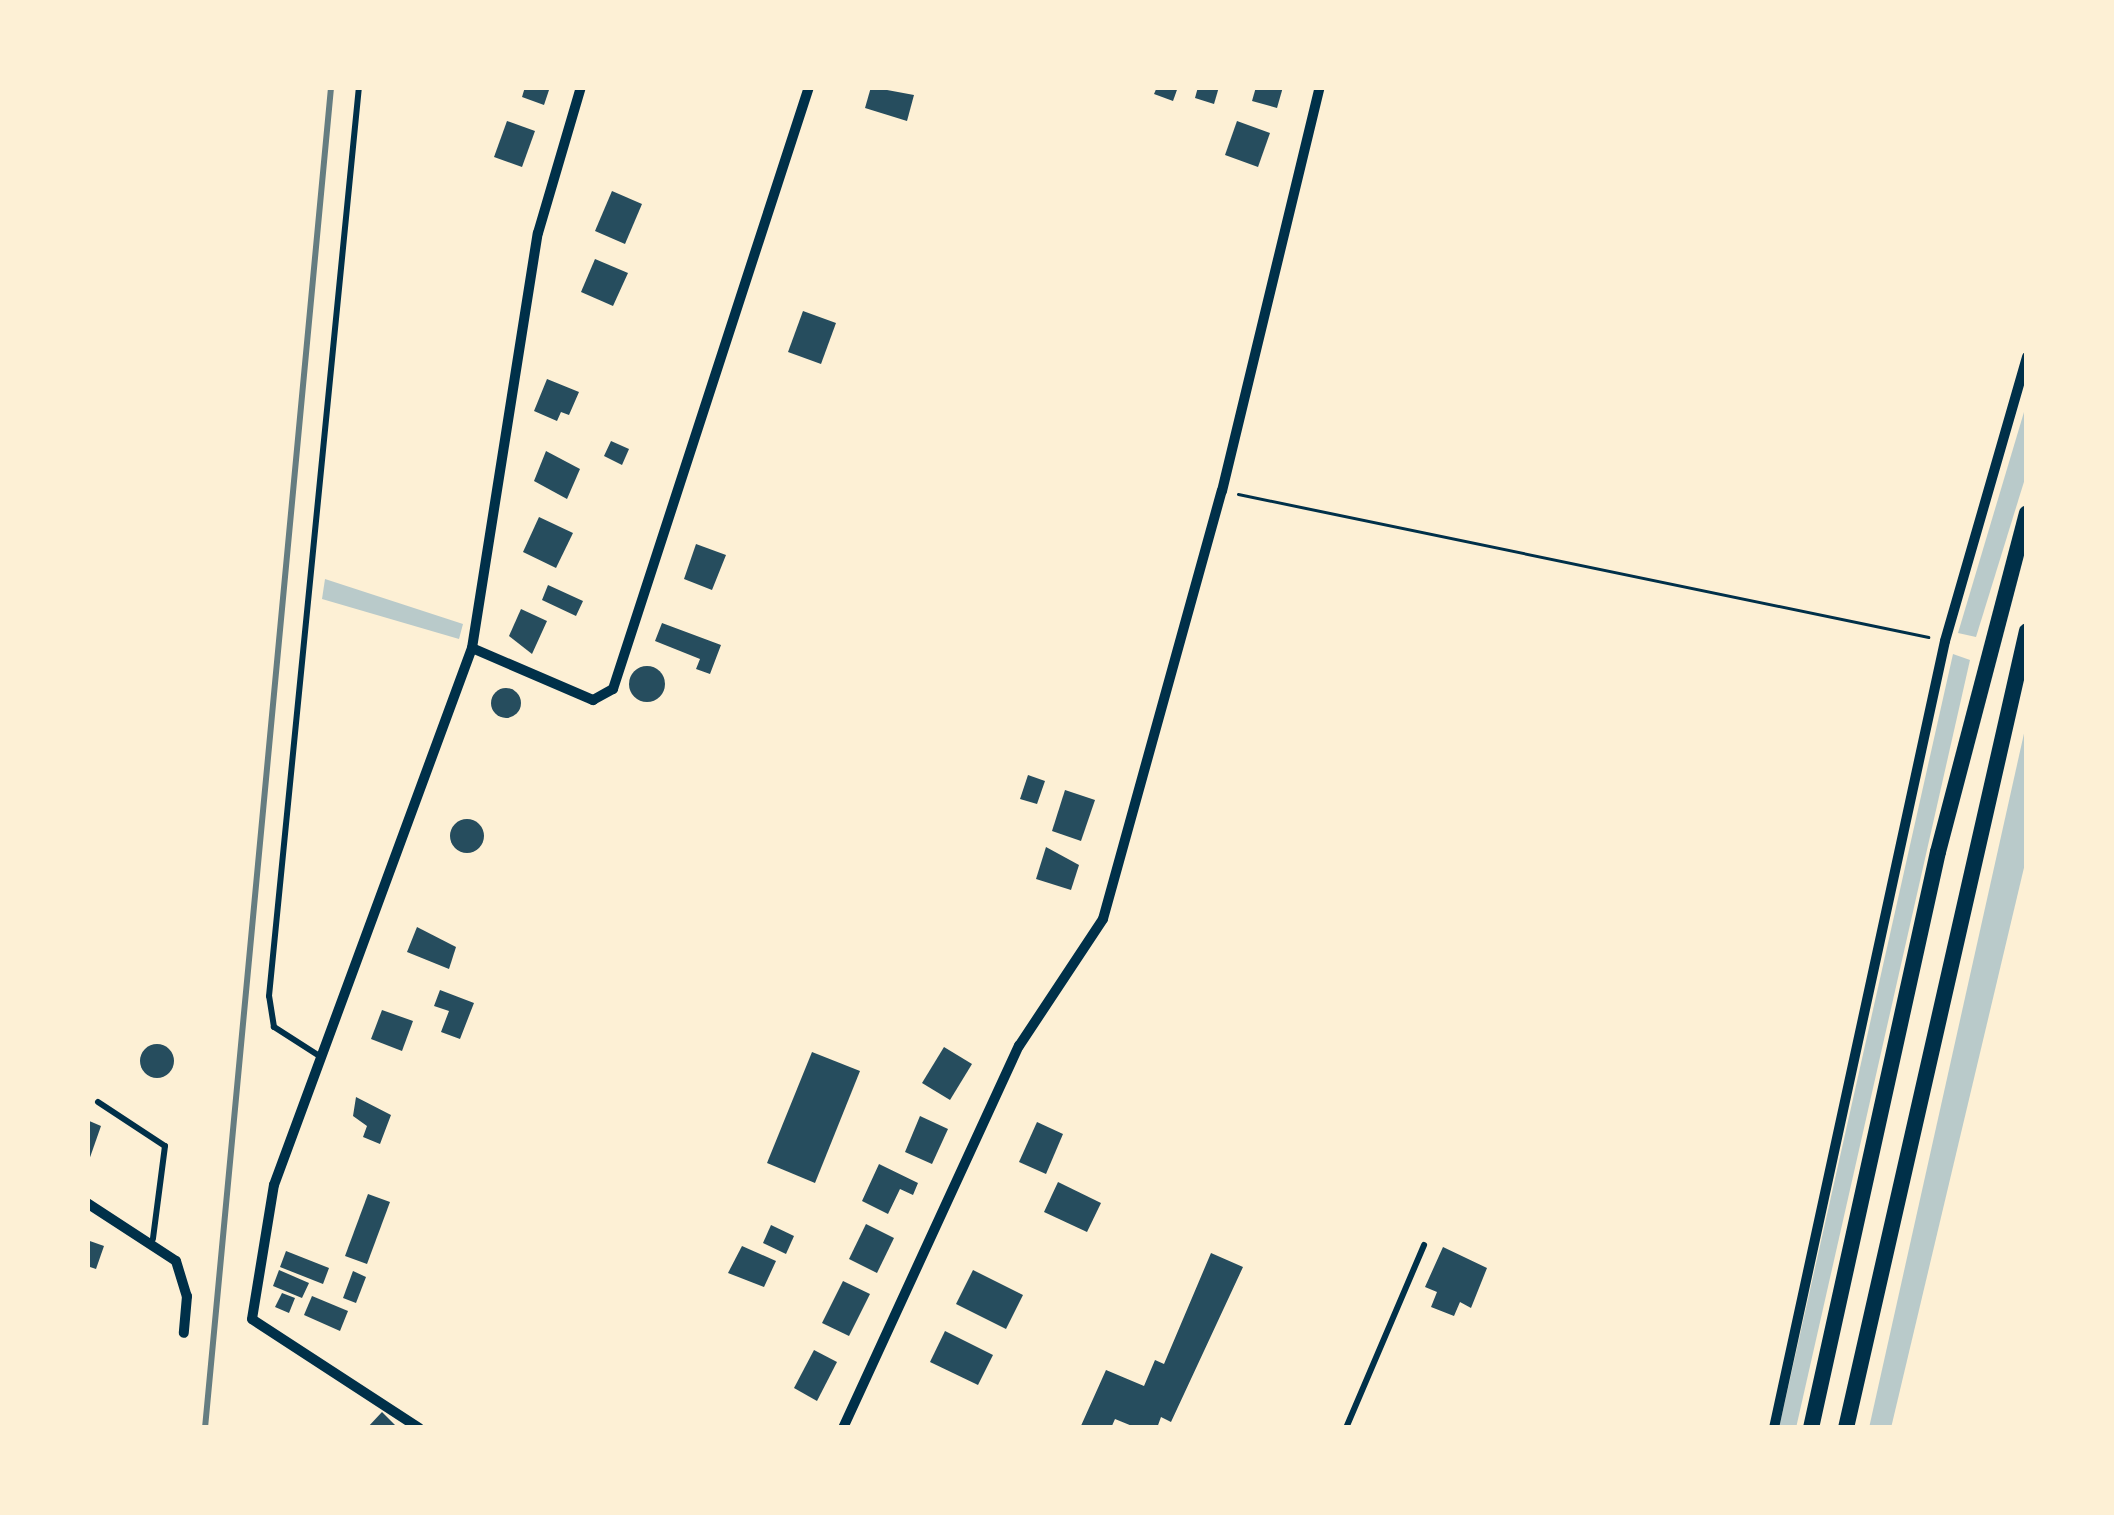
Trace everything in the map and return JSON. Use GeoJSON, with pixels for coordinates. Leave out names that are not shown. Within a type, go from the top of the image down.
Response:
{"type":"FeatureCollection","features":[{"type":"Feature","properties":{"kind":"main road"},"geometry":{"type":"LineString","coordinates":[[1811,1428],[1938,852],[2027,513]]}},
{"type":"Feature","properties":{"kind":"main road"},"geometry":{"type":"LineString","coordinates":[[1846,1428],[2027,632]]}},
{"type":"Feature","properties":{"kind":"street"},"geometry":{"type":"LineString","coordinates":[[418,1428],[252,1318],[274,1185],[472,648],[538,233],[581,87]]}},
{"type":"Feature","properties":{"kind":"street"},"geometry":{"type":"LineString","coordinates":[[472,648],[593,700],[613,689],[809,87]]}},
{"type":"Feature","properties":{"kind":"street"},"geometry":{"type":"LineString","coordinates":[[843,1428],[1019,1046],[1103,919],[1222,491],[1320,87]]}},
{"type":"Feature","properties":{"kind":"street"},"geometry":{"type":"LineString","coordinates":[[1774,1428],[1945,641],[2027,357]]}},
{"type":"Feature","properties":{"kind":"street"},"geometry":{"type":"LineString","coordinates":[[87,1203],[153,1239],[184,1278],[184,1333]]}},
{"type":"Feature","properties":{"kind":"lane"},"geometry":{"type":"LineString","coordinates":[[321,1057],[274,1027],[269,995],[359,87]]}},
{"type":"Feature","properties":{"kind":"lane"},"geometry":{"type":"LineString","coordinates":[[98,1102],[165,1146],[153,1239]]}},
{"type":"Feature","properties":{"kind":"lane"},"geometry":{"type":"LineString","coordinates":[[1346,1428],[1424,1245]]}},
{"type":"Feature","properties":{"kind":"path"},"geometry":{"type":"LineString","coordinates":[[1222,491],[1945,641]]}},
{"type":"Feature","properties":{"kind":"shaded area"},"geometry":{"type":"Polygon","coordinates":[[[2027,402],[2027,472],[1976,637],[1958,633],[2027,402]]]}},
{"type":"Feature","properties":{"kind":"shaded area"},"geometry":{"type":"Polygon","coordinates":[[[325,579],[463,624],[459,639],[322,599],[325,579]]]}},
{"type":"Feature","properties":{"kind":"shaded area"},"geometry":{"type":"Polygon","coordinates":[[[1953,654],[1970,660],[1796,1428],[1779,1428],[1953,654]]]}},
{"type":"Feature","properties":{"kind":"shaded area"},"geometry":{"type":"Polygon","coordinates":[[[2027,720],[2027,855],[1891,1428],[1869,1428],[2027,720]]]}},
{"type":"Feature","properties":{"kind":"building"},"geometry":{"type":"Polygon","coordinates":[[[525,87],[550,87],[544,105],[522,97],[525,87]]]}},
{"type":"Feature","properties":{"kind":"building"},"geometry":{"type":"Polygon","coordinates":[[[871,87],[914,95],[907,121],[865,108],[871,87]]]}},
{"type":"Feature","properties":{"kind":"building"},"geometry":{"type":"Polygon","coordinates":[[[1157,87],[1178,87],[1173,101],[1154,94],[1157,87]]]}},
{"type":"Feature","properties":{"kind":"building"},"geometry":{"type":"Polygon","coordinates":[[[1198,87],[1219,87],[1214,104],[1195,98],[1198,87]]]}},
{"type":"Feature","properties":{"kind":"building"},"geometry":{"type":"Polygon","coordinates":[[[1256,87],[1283,87],[1277,108],[1252,101],[1256,87]]]}},
{"type":"Feature","properties":{"kind":"building"},"geometry":{"type":"Polygon","coordinates":[[[507,121],[535,131],[522,167],[494,157],[507,121]]]}},
{"type":"Feature","properties":{"kind":"building"},"geometry":{"type":"Polygon","coordinates":[[[1237,121],[1270,133],[1258,167],[1225,155],[1237,121]]]}},
{"type":"Feature","properties":{"kind":"building"},"geometry":{"type":"Polygon","coordinates":[[[612,191],[642,204],[625,244],[595,231],[612,191]]]}},
{"type":"Feature","properties":{"kind":"building"},"geometry":{"type":"Polygon","coordinates":[[[595,259],[628,273],[613,306],[581,292],[595,259]]]}},
{"type":"Feature","properties":{"kind":"building"},"geometry":{"type":"Polygon","coordinates":[[[803,311],[836,323],[821,364],[788,352],[803,311]]]}},
{"type":"Feature","properties":{"kind":"building"},"geometry":{"type":"Polygon","coordinates":[[[547,379],[579,392],[569,415],[561,412],[557,421],[534,411],[547,379]]]}},
{"type":"Feature","properties":{"kind":"building"},"geometry":{"type":"Polygon","coordinates":[[[611,441],[629,449],[622,465],[604,456],[611,441]]]}},
{"type":"Feature","properties":{"kind":"building"},"geometry":{"type":"Polygon","coordinates":[[[546,451],[580,469],[567,499],[534,481],[546,451]]]}},
{"type":"Feature","properties":{"kind":"building"},"geometry":{"type":"Polygon","coordinates":[[[539,517],[573,533],[556,568],[523,552],[539,517]]]}},
{"type":"Feature","properties":{"kind":"building"},"geometry":{"type":"Polygon","coordinates":[[[696,544],[726,555],[712,590],[684,579],[696,544]]]}},
{"type":"Feature","properties":{"kind":"building"},"geometry":{"type":"Polygon","coordinates":[[[548,585],[583,601],[576,616],[542,600],[548,585]]]}},
{"type":"Feature","properties":{"kind":"building"},"geometry":{"type":"Polygon","coordinates":[[[521,609],[547,621],[532,654],[509,636],[521,609]]]}},
{"type":"Feature","properties":{"kind":"building"},"geometry":{"type":"Polygon","coordinates":[[[662,623],[721,645],[710,674],[696,669],[700,659],[655,641],[662,623]]]}},
{"type":"Feature","properties":{"kind":"building"},"geometry":{"type":"Polygon","coordinates":[[[647,666],[659,672],[665,684],[659,696],[647,702],[635,696],[629,684],[635,672],[647,666]]]}},
{"type":"Feature","properties":{"kind":"building"},"geometry":{"type":"Polygon","coordinates":[[[506,688],[521,703],[506,718],[491,703],[506,688]]]}},
{"type":"Feature","properties":{"kind":"building"},"geometry":{"type":"Polygon","coordinates":[[[1028,775],[1045,781],[1037,804],[1020,799],[1028,775]]]}},
{"type":"Feature","properties":{"kind":"building"},"geometry":{"type":"Polygon","coordinates":[[[1065,790],[1095,800],[1081,841],[1052,831],[1065,790]]]}},
{"type":"Feature","properties":{"kind":"building"},"geometry":{"type":"Polygon","coordinates":[[[467,819],[479,824],[484,836],[479,848],[467,853],[455,848],[450,836],[455,824],[467,819]]]}},
{"type":"Feature","properties":{"kind":"building"},"geometry":{"type":"Polygon","coordinates":[[[1046,847],[1079,865],[1071,890],[1036,879],[1046,847]]]}},
{"type":"Feature","properties":{"kind":"building"},"geometry":{"type":"Polygon","coordinates":[[[417,927],[456,947],[449,969],[407,952],[417,927]]]}},
{"type":"Feature","properties":{"kind":"building"},"geometry":{"type":"Polygon","coordinates":[[[440,990],[474,1003],[460,1039],[441,1032],[449,1011],[434,1006],[440,990]]]}},
{"type":"Feature","properties":{"kind":"building"},"geometry":{"type":"Polygon","coordinates":[[[382,1010],[413,1021],[402,1051],[371,1039],[382,1010]]]}},
{"type":"Feature","properties":{"kind":"building"},"geometry":{"type":"Polygon","coordinates":[[[157,1044],[169,1049],[174,1061],[169,1073],[157,1078],[145,1073],[140,1061],[145,1049],[157,1044]]]}},
{"type":"Feature","properties":{"kind":"building"},"geometry":{"type":"Polygon","coordinates":[[[944,1047],[972,1064],[950,1100],[922,1083],[944,1047]]]}},
{"type":"Feature","properties":{"kind":"building"},"geometry":{"type":"Polygon","coordinates":[[[812,1052],[860,1071],[815,1183],[767,1163],[812,1052]]]}},
{"type":"Feature","properties":{"kind":"building"},"geometry":{"type":"Polygon","coordinates":[[[356,1097],[391,1115],[380,1144],[363,1137],[367,1126],[353,1116],[356,1097]]]}},
{"type":"Feature","properties":{"kind":"building"},"geometry":{"type":"Polygon","coordinates":[[[920,1116],[948,1129],[932,1164],[905,1152],[920,1116]]]}},
{"type":"Feature","properties":{"kind":"building"},"geometry":{"type":"Polygon","coordinates":[[[87,1120],[101,1126],[87,1166],[87,1120]]]}},
{"type":"Feature","properties":{"kind":"building"},"geometry":{"type":"Polygon","coordinates":[[[1037,1122],[1063,1134],[1046,1174],[1019,1162],[1037,1122]]]}},
{"type":"Feature","properties":{"kind":"building"},"geometry":{"type":"Polygon","coordinates":[[[879,1164],[918,1183],[913,1195],[900,1189],[888,1214],[862,1201],[879,1164]]]}},
{"type":"Feature","properties":{"kind":"building"},"geometry":{"type":"Polygon","coordinates":[[[1058,1182],[1101,1203],[1087,1232],[1044,1212],[1058,1182]]]}},
{"type":"Feature","properties":{"kind":"building"},"geometry":{"type":"Polygon","coordinates":[[[368,1194],[390,1202],[367,1264],[345,1256],[368,1194]]]}},
{"type":"Feature","properties":{"kind":"building"},"geometry":{"type":"Polygon","coordinates":[[[866,1224],[894,1238],[877,1273],[849,1259],[866,1224]]]}},
{"type":"Feature","properties":{"kind":"building"},"geometry":{"type":"Polygon","coordinates":[[[771,1225],[794,1236],[786,1254],[763,1243],[771,1225]]]}},
{"type":"Feature","properties":{"kind":"building"},"geometry":{"type":"Polygon","coordinates":[[[87,1240],[104,1246],[96,1269],[87,1266],[87,1240]]]}},
{"type":"Feature","properties":{"kind":"building"},"geometry":{"type":"Polygon","coordinates":[[[742,1246],[776,1261],[764,1287],[728,1273],[742,1246]]]}},
{"type":"Feature","properties":{"kind":"building"},"geometry":{"type":"Polygon","coordinates":[[[1443,1247],[1487,1268],[1471,1308],[1460,1302],[1454,1316],[1431,1307],[1437,1292],[1425,1287],[1443,1247]]]}},
{"type":"Feature","properties":{"kind":"building"},"geometry":{"type":"Polygon","coordinates":[[[286,1251],[329,1268],[323,1284],[280,1267],[286,1251]]]}},
{"type":"Feature","properties":{"kind":"building"},"geometry":{"type":"Polygon","coordinates":[[[1211,1253],[1243,1267],[1171,1422],[1161,1417],[1157,1428],[1137,1428],[1115,1419],[1111,1428],[1080,1428],[1106,1370],[1144,1386],[1155,1360],[1164,1364],[1211,1253]]]}},
{"type":"Feature","properties":{"kind":"building"},"geometry":{"type":"Polygon","coordinates":[[[279,1270],[309,1283],[302,1298],[273,1286],[279,1270]]]}},
{"type":"Feature","properties":{"kind":"building"},"geometry":{"type":"Polygon","coordinates":[[[973,1270],[1023,1295],[1006,1329],[956,1304],[973,1270]]]}},
{"type":"Feature","properties":{"kind":"building"},"geometry":{"type":"Polygon","coordinates":[[[353,1271],[366,1277],[356,1303],[343,1298],[353,1271]]]}},
{"type":"Feature","properties":{"kind":"building"},"geometry":{"type":"Polygon","coordinates":[[[843,1281],[870,1294],[849,1336],[822,1323],[843,1281]]]}},
{"type":"Feature","properties":{"kind":"building"},"geometry":{"type":"Polygon","coordinates":[[[282,1293],[295,1298],[289,1313],[275,1307],[282,1293]]]}},
{"type":"Feature","properties":{"kind":"building"},"geometry":{"type":"Polygon","coordinates":[[[312,1296],[348,1311],[340,1331],[304,1315],[312,1296]]]}},
{"type":"Feature","properties":{"kind":"building"},"geometry":{"type":"Polygon","coordinates":[[[945,1331],[993,1355],[978,1385],[930,1362],[945,1331]]]}},
{"type":"Feature","properties":{"kind":"building"},"geometry":{"type":"Polygon","coordinates":[[[814,1350],[837,1362],[817,1401],[794,1388],[814,1350]]]}},
{"type":"Feature","properties":{"kind":"building"},"geometry":{"type":"Polygon","coordinates":[[[382,1412],[398,1428],[367,1428],[382,1412]]]}},
{"type":"Feature","properties":{"kind":"railway"},"geometry":{"type":"LineString","coordinates":[[205,1428],[331,87]]}}]}
